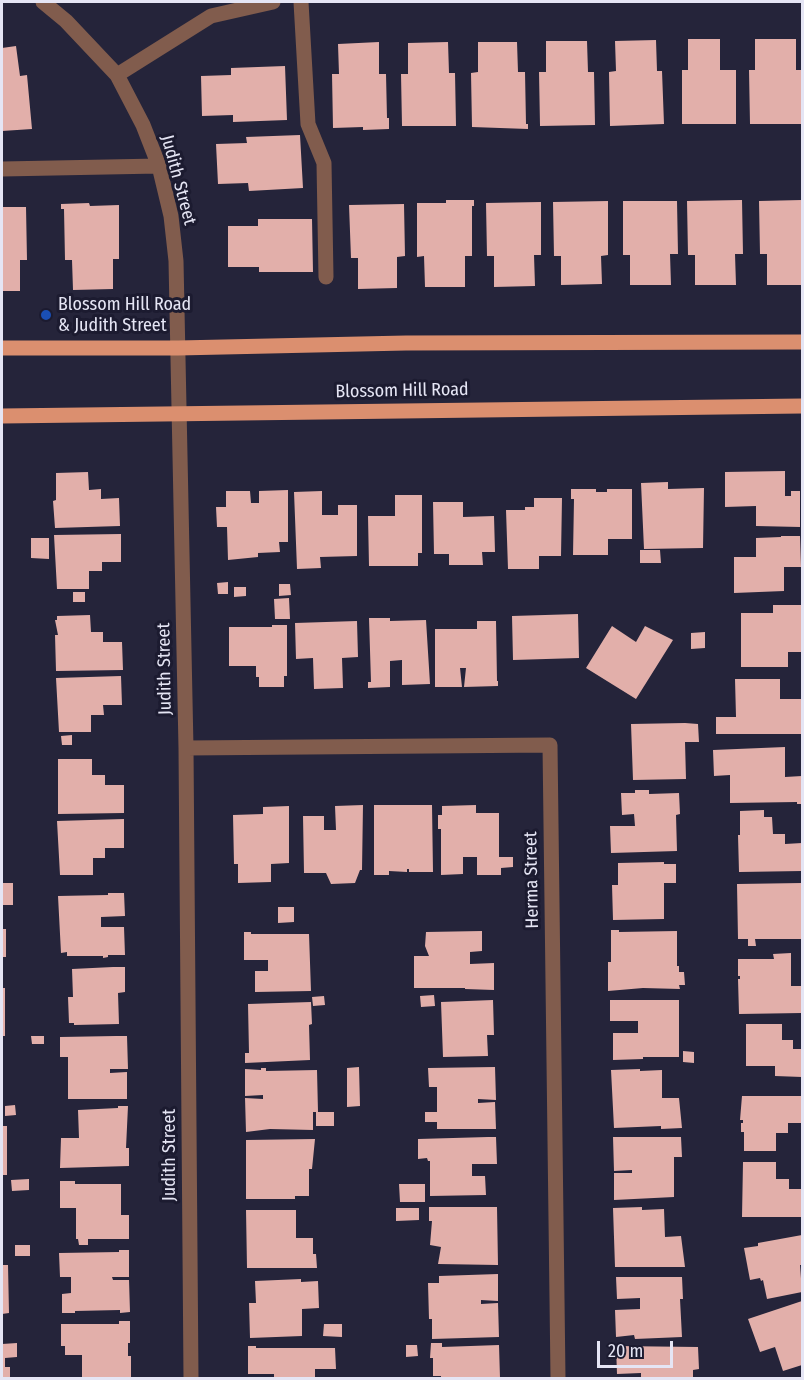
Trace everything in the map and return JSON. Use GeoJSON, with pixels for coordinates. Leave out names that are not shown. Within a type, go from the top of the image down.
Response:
{"type":"FeatureCollection","features":[{"type":"Feature","properties":{"kind":"main road"},"geometry":{"type":"LineString","coordinates":[[2,348],[178,348],[406,343],[802,342]]}},
{"type":"Feature","properties":{"kind":"main road","name":"Blossom Hill Road"},"geometry":{"type":"LineString","coordinates":[[2,416],[802,406]]}},
{"type":"Feature","properties":{"kind":"street","name":"Judith Street"},"geometry":{"type":"LineString","coordinates":[[44,2],[66,21],[117,75],[143,125],[159,166],[171,216],[176,261],[186,748],[191,1378]]}},
{"type":"Feature","properties":{"kind":"street"},"geometry":{"type":"LineString","coordinates":[[117,75],[208,9],[273,2]]}},
{"type":"Feature","properties":{"kind":"street"},"geometry":{"type":"LineString","coordinates":[[302,2],[308,124],[324,163],[326,277]]}},
{"type":"Feature","properties":{"kind":"street"},"geometry":{"type":"LineString","coordinates":[[2,169],[159,166]]}},
{"type":"Feature","properties":{"kind":"street","name":"Herma Street"},"geometry":{"type":"LineString","coordinates":[[186,748],[550,745],[558,1378]]}},
{"type":"Feature","properties":{"kind":"building"},"geometry":{"type":"Polygon","coordinates":[[[688,39],[720,39],[720,70],[736,70],[736,124],[682,124],[682,70],[688,70],[688,39]]]}},
{"type":"Feature","properties":{"kind":"building"},"geometry":{"type":"Polygon","coordinates":[[[755,39],[796,39],[796,70],[802,70],[802,124],[750,124],[749,70],[755,70],[755,39]]]}},
{"type":"Feature","properties":{"kind":"building"},"geometry":{"type":"Polygon","coordinates":[[[656,40],[657,71],[662,71],[664,124],[610,126],[609,72],[616,71],[615,41],[656,40]]]}},
{"type":"Feature","properties":{"kind":"building"},"geometry":{"type":"Polygon","coordinates":[[[546,41],[587,41],[588,72],[594,72],[595,125],[540,126],[539,72],[546,72],[546,41]]]}},
{"type":"Feature","properties":{"kind":"building"},"geometry":{"type":"Polygon","coordinates":[[[379,42],[379,74],[386,74],[389,129],[333,128],[332,74],[339,74],[338,44],[379,42]]]}},
{"type":"Feature","properties":{"kind":"building"},"geometry":{"type":"Polygon","coordinates":[[[448,42],[449,73],[455,73],[456,126],[402,126],[401,74],[408,74],[408,43],[448,42]]]}},
{"type":"Feature","properties":{"kind":"building"},"geometry":{"type":"Polygon","coordinates":[[[478,42],[517,42],[518,72],[525,72],[528,129],[472,127],[471,73],[478,72],[478,42]]]}},
{"type":"Feature","properties":{"kind":"building"},"geometry":{"type":"Polygon","coordinates":[[[16,46],[20,76],[27,75],[32,129],[2,131],[2,48],[16,46]]]}},
{"type":"Feature","properties":{"kind":"building"},"geometry":{"type":"Polygon","coordinates":[[[285,66],[287,120],[233,122],[233,115],[202,116],[201,76],[231,75],[231,68],[285,66]]]}},
{"type":"Feature","properties":{"kind":"building"},"geometry":{"type":"Polygon","coordinates":[[[300,135],[303,188],[249,191],[248,183],[218,184],[216,144],[247,143],[246,137],[300,135]]]}},
{"type":"Feature","properties":{"kind":"building"},"geometry":{"type":"Polygon","coordinates":[[[446,200],[474,200],[472,256],[465,256],[465,287],[425,287],[424,256],[417,257],[417,203],[446,203],[446,200]]]}},
{"type":"Feature","properties":{"kind":"building"},"geometry":{"type":"Polygon","coordinates":[[[742,200],[743,254],[735,254],[736,285],[695,285],[695,255],[688,255],[687,201],[742,200]]]}},
{"type":"Feature","properties":{"kind":"building"},"geometry":{"type":"Polygon","coordinates":[[[802,200],[802,285],[767,285],[767,254],[760,254],[759,201],[802,200]]]}},
{"type":"Feature","properties":{"kind":"building"},"geometry":{"type":"Polygon","coordinates":[[[608,201],[608,255],[601,256],[602,284],[561,285],[561,256],[554,256],[553,202],[608,201]]]}},
{"type":"Feature","properties":{"kind":"building"},"geometry":{"type":"Polygon","coordinates":[[[623,201],[677,201],[678,254],[670,254],[671,285],[630,285],[630,255],[623,255],[623,201]]]}},
{"type":"Feature","properties":{"kind":"building"},"geometry":{"type":"Polygon","coordinates":[[[541,202],[541,255],[534,255],[535,286],[494,287],[494,256],[487,256],[486,203],[541,202]]]}},
{"type":"Feature","properties":{"kind":"building"},"geometry":{"type":"Polygon","coordinates":[[[89,203],[90,206],[119,205],[119,259],[113,259],[113,289],[73,290],[72,260],[65,260],[64,209],[61,209],[61,204],[89,203]]]}},
{"type":"Feature","properties":{"kind":"building"},"geometry":{"type":"Polygon","coordinates":[[[404,204],[405,256],[397,257],[397,288],[358,289],[358,258],[351,258],[349,205],[404,204]]]}},
{"type":"Feature","properties":{"kind":"building"},"geometry":{"type":"Polygon","coordinates":[[[2,207],[26,207],[27,260],[20,260],[20,291],[2,291],[2,207]]]}},
{"type":"Feature","properties":{"kind":"building"},"geometry":{"type":"Polygon","coordinates":[[[258,219],[312,219],[313,272],[259,272],[259,267],[228,267],[228,226],[258,226],[258,219]]]}},
{"type":"Feature","properties":{"kind":"building"},"geometry":{"type":"Polygon","coordinates":[[[785,471],[785,496],[791,496],[791,491],[800,491],[800,527],[756,526],[756,506],[725,507],[725,472],[785,471]]]}},
{"type":"Feature","properties":{"kind":"building"},"geometry":{"type":"Polygon","coordinates":[[[88,472],[89,490],[101,489],[101,499],[119,498],[120,526],[55,528],[53,501],[56,500],[56,473],[88,472]]]}},
{"type":"Feature","properties":{"kind":"building"},"geometry":{"type":"Polygon","coordinates":[[[668,482],[668,489],[704,488],[703,548],[644,549],[641,483],[668,482]]]}},
{"type":"Feature","properties":{"kind":"building"},"geometry":{"type":"Polygon","coordinates":[[[571,489],[596,489],[596,492],[607,492],[607,489],[632,489],[632,539],[608,539],[608,555],[573,555],[574,499],[571,499],[571,489]]]}},
{"type":"Feature","properties":{"kind":"building"},"geometry":{"type":"Polygon","coordinates":[[[288,490],[288,542],[279,542],[280,552],[258,553],[258,557],[228,560],[227,527],[217,527],[216,507],[226,507],[226,491],[250,491],[251,503],[259,503],[259,491],[288,490]]]}},
{"type":"Feature","properties":{"kind":"building"},"geometry":{"type":"Polygon","coordinates":[[[322,491],[322,515],[338,515],[338,505],[357,505],[357,556],[320,557],[321,568],[297,569],[294,492],[322,491]]]}},
{"type":"Feature","properties":{"kind":"building"},"geometry":{"type":"Polygon","coordinates":[[[395,495],[422,495],[422,553],[418,553],[418,566],[369,566],[368,516],[395,516],[395,495]]]}},
{"type":"Feature","properties":{"kind":"building"},"geometry":{"type":"Polygon","coordinates":[[[534,498],[562,498],[561,556],[539,556],[539,569],[508,569],[506,510],[525,510],[525,507],[534,507],[534,498]]]}},
{"type":"Feature","properties":{"kind":"building"},"geometry":{"type":"Polygon","coordinates":[[[433,502],[463,502],[463,517],[494,516],[495,552],[482,552],[483,565],[449,565],[449,554],[434,554],[433,502]]]}},
{"type":"Feature","properties":{"kind":"building"},"geometry":{"type":"Polygon","coordinates":[[[121,534],[121,562],[102,562],[102,571],[89,571],[89,589],[57,589],[54,535],[121,534]]]}},
{"type":"Feature","properties":{"kind":"building"},"geometry":{"type":"Polygon","coordinates":[[[800,536],[801,567],[784,567],[784,591],[734,593],[734,557],[756,557],[756,538],[800,536]]]}},
{"type":"Feature","properties":{"kind":"building"},"geometry":{"type":"Polygon","coordinates":[[[31,538],[49,538],[49,559],[31,558],[31,538]]]}},
{"type":"Feature","properties":{"kind":"building"},"geometry":{"type":"Polygon","coordinates":[[[640,550],[660,550],[661,563],[640,563],[640,550]]]}},
{"type":"Feature","properties":{"kind":"building"},"geometry":{"type":"Polygon","coordinates":[[[228,582],[228,594],[218,594],[217,583],[228,582]]]}},
{"type":"Feature","properties":{"kind":"building"},"geometry":{"type":"Polygon","coordinates":[[[279,584],[290,584],[291,595],[279,596],[279,584]]]}},
{"type":"Feature","properties":{"kind":"building"},"geometry":{"type":"Polygon","coordinates":[[[234,587],[246,587],[246,596],[234,597],[234,587]]]}},
{"type":"Feature","properties":{"kind":"building"},"geometry":{"type":"Polygon","coordinates":[[[73,592],[85,592],[85,602],[73,602],[73,592]]]}},
{"type":"Feature","properties":{"kind":"building"},"geometry":{"type":"Polygon","coordinates":[[[289,598],[290,619],[275,619],[274,599],[289,598]]]}},
{"type":"Feature","properties":{"kind":"building"},"geometry":{"type":"Polygon","coordinates":[[[773,605],[802,605],[802,652],[788,652],[788,667],[741,667],[741,613],[773,613],[773,605]]]}},
{"type":"Feature","properties":{"kind":"building"},"geometry":{"type":"Polygon","coordinates":[[[578,614],[579,658],[513,660],[512,616],[578,614]]]}},
{"type":"Feature","properties":{"kind":"building"},"geometry":{"type":"Polygon","coordinates":[[[90,615],[91,632],[103,632],[103,642],[122,642],[123,670],[56,671],[55,635],[58,635],[55,620],[57,616],[90,615]]]}},
{"type":"Feature","properties":{"kind":"building"},"geometry":{"type":"Polygon","coordinates":[[[369,618],[390,618],[390,621],[426,620],[430,684],[402,685],[402,660],[390,661],[390,687],[368,688],[368,682],[371,682],[369,618]]]}},
{"type":"Feature","properties":{"kind":"building"},"geometry":{"type":"Polygon","coordinates":[[[357,621],[358,657],[342,658],[343,688],[314,689],[313,658],[296,659],[295,623],[357,621]]]}},
{"type":"Feature","properties":{"kind":"building"},"geometry":{"type":"Polygon","coordinates":[[[477,621],[496,621],[498,686],[464,687],[466,668],[460,668],[462,687],[435,687],[435,629],[477,629],[477,621]]]}},
{"type":"Feature","properties":{"kind":"building"},"geometry":{"type":"Polygon","coordinates":[[[272,625],[287,625],[287,676],[284,676],[284,687],[259,687],[256,666],[229,666],[229,627],[272,627],[272,625]]]}},
{"type":"Feature","properties":{"kind":"building"},"geometry":{"type":"Polygon","coordinates":[[[612,626],[636,642],[645,626],[673,640],[636,699],[586,668],[612,626]]]}},
{"type":"Feature","properties":{"kind":"building"},"geometry":{"type":"Polygon","coordinates":[[[705,632],[705,648],[691,649],[691,633],[705,632]]]}},
{"type":"Feature","properties":{"kind":"building"},"geometry":{"type":"Polygon","coordinates":[[[121,676],[122,705],[103,705],[104,715],[91,715],[91,732],[59,732],[56,678],[121,676]]]}},
{"type":"Feature","properties":{"kind":"building"},"geometry":{"type":"Polygon","coordinates":[[[735,679],[780,679],[780,699],[802,699],[802,734],[716,734],[716,717],[736,717],[735,679]]]}},
{"type":"Feature","properties":{"kind":"building"},"geometry":{"type":"Polygon","coordinates":[[[631,724],[698,724],[699,742],[685,742],[686,779],[633,780],[631,724]]]}},
{"type":"Feature","properties":{"kind":"building"},"geometry":{"type":"Polygon","coordinates":[[[72,735],[72,745],[62,745],[61,736],[72,735]]]}},
{"type":"Feature","properties":{"kind":"building"},"geometry":{"type":"Polygon","coordinates":[[[785,747],[785,777],[802,776],[802,804],[797,804],[797,802],[730,803],[730,775],[714,776],[713,750],[785,747]]]}},
{"type":"Feature","properties":{"kind":"building"},"geometry":{"type":"Polygon","coordinates":[[[58,759],[92,759],[92,775],[105,775],[105,785],[124,785],[124,813],[58,814],[58,759]]]}},
{"type":"Feature","properties":{"kind":"building"},"geometry":{"type":"Polygon","coordinates":[[[635,790],[649,790],[649,794],[679,793],[680,814],[676,815],[677,851],[611,853],[610,826],[635,826],[634,814],[622,815],[621,793],[635,793],[635,790]]]}},
{"type":"Feature","properties":{"kind":"building"},"geometry":{"type":"Polygon","coordinates":[[[363,805],[362,870],[355,883],[331,884],[326,873],[304,873],[303,816],[324,816],[324,830],[336,830],[335,806],[363,805]]]}},
{"type":"Feature","properties":{"kind":"building"},"geometry":{"type":"Polygon","coordinates":[[[374,805],[432,805],[433,872],[409,872],[407,869],[407,872],[389,871],[389,875],[374,875],[374,805]]]}},
{"type":"Feature","properties":{"kind":"building"},"geometry":{"type":"Polygon","coordinates":[[[476,805],[476,813],[499,813],[499,857],[513,857],[513,867],[501,868],[501,875],[477,875],[477,857],[463,857],[463,874],[441,875],[441,829],[438,829],[438,815],[442,815],[442,806],[476,805]]]}},
{"type":"Feature","properties":{"kind":"building"},"geometry":{"type":"Polygon","coordinates":[[[289,806],[289,863],[271,864],[271,882],[238,883],[238,864],[234,864],[233,815],[263,814],[263,807],[289,806]]]}},
{"type":"Feature","properties":{"kind":"building"},"geometry":{"type":"Polygon","coordinates":[[[764,810],[764,817],[772,817],[773,834],[785,834],[785,844],[802,843],[802,871],[739,872],[740,811],[764,810]]]}},
{"type":"Feature","properties":{"kind":"building"},"geometry":{"type":"Polygon","coordinates":[[[124,819],[124,848],[105,848],[105,858],[93,858],[93,875],[60,875],[57,821],[124,819]]]}},
{"type":"Feature","properties":{"kind":"building"},"geometry":{"type":"Polygon","coordinates":[[[664,862],[664,864],[676,864],[676,883],[664,883],[664,919],[613,920],[612,885],[618,885],[618,863],[664,862]]]}},
{"type":"Feature","properties":{"kind":"building"},"geometry":{"type":"Polygon","coordinates":[[[2,883],[13,883],[13,905],[2,905],[2,883]]]}},
{"type":"Feature","properties":{"kind":"building"},"geometry":{"type":"Polygon","coordinates":[[[802,883],[802,939],[755,939],[756,946],[748,946],[748,939],[738,939],[737,884],[802,883]]]}},
{"type":"Feature","properties":{"kind":"building"},"geometry":{"type":"Polygon","coordinates":[[[108,893],[124,893],[125,916],[101,917],[101,927],[124,927],[125,955],[108,955],[103,958],[103,956],[67,956],[67,952],[61,953],[58,896],[108,895],[108,893]]]}},
{"type":"Feature","properties":{"kind":"building"},"geometry":{"type":"Polygon","coordinates":[[[278,907],[294,907],[294,922],[278,923],[278,907]]]}},
{"type":"Feature","properties":{"kind":"building"},"geometry":{"type":"Polygon","coordinates":[[[2,929],[6,929],[6,957],[2,957],[2,929]]]}},
{"type":"Feature","properties":{"kind":"building"},"geometry":{"type":"Polygon","coordinates":[[[611,930],[619,930],[619,932],[677,931],[677,966],[679,966],[679,972],[684,972],[685,985],[679,985],[680,989],[643,988],[608,991],[611,930]]]}},
{"type":"Feature","properties":{"kind":"building"},"geometry":{"type":"Polygon","coordinates":[[[482,931],[482,951],[470,952],[470,964],[494,963],[494,990],[414,988],[414,956],[429,956],[425,946],[426,932],[482,931]]]}},
{"type":"Feature","properties":{"kind":"building"},"geometry":{"type":"Polygon","coordinates":[[[244,932],[309,934],[311,991],[255,992],[255,971],[268,971],[268,960],[244,960],[244,932]]]}},
{"type":"Feature","properties":{"kind":"building"},"geometry":{"type":"Polygon","coordinates":[[[791,953],[791,986],[802,986],[802,1013],[739,1014],[738,959],[774,959],[773,954],[791,953]]]}},
{"type":"Feature","properties":{"kind":"building"},"geometry":{"type":"Polygon","coordinates":[[[125,967],[125,992],[118,993],[119,1024],[74,1025],[74,1023],[69,1023],[68,997],[73,997],[72,969],[125,967]]]}},
{"type":"Feature","properties":{"kind":"building"},"geometry":{"type":"Polygon","coordinates":[[[2,988],[5,988],[5,1036],[2,1036],[2,988]]]}},
{"type":"Feature","properties":{"kind":"building"},"geometry":{"type":"Polygon","coordinates":[[[434,995],[435,1006],[421,1007],[420,996],[434,995]]]}},
{"type":"Feature","properties":{"kind":"building"},"geometry":{"type":"Polygon","coordinates":[[[324,996],[325,1005],[313,1006],[312,997],[324,996]]]}},
{"type":"Feature","properties":{"kind":"building"},"geometry":{"type":"Polygon","coordinates":[[[493,1000],[494,1035],[487,1035],[488,1056],[443,1057],[441,1002],[493,1000]]]}},
{"type":"Feature","properties":{"kind":"building"},"geometry":{"type":"Polygon","coordinates":[[[610,1000],[679,1000],[679,1057],[613,1060],[613,1033],[638,1033],[638,1021],[610,1021],[610,1000]]]}},
{"type":"Feature","properties":{"kind":"building"},"geometry":{"type":"Polygon","coordinates":[[[311,1002],[310,1060],[245,1063],[245,1053],[249,1053],[248,1004],[311,1002]]]}},
{"type":"Feature","properties":{"kind":"building"},"geometry":{"type":"Polygon","coordinates":[[[746,1024],[782,1024],[782,1040],[793,1040],[793,1049],[802,1049],[802,1077],[775,1076],[775,1066],[746,1066],[746,1024]]]}},
{"type":"Feature","properties":{"kind":"building"},"geometry":{"type":"Polygon","coordinates":[[[31,1036],[44,1036],[44,1044],[32,1044],[31,1036]]]}},
{"type":"Feature","properties":{"kind":"building"},"geometry":{"type":"Polygon","coordinates":[[[127,1036],[128,1069],[110,1069],[110,1073],[127,1072],[127,1099],[68,1099],[68,1057],[60,1057],[60,1037],[127,1036]]]}},
{"type":"Feature","properties":{"kind":"building"},"geometry":{"type":"Polygon","coordinates":[[[683,1051],[694,1052],[694,1063],[683,1062],[683,1051]]]}},
{"type":"Feature","properties":{"kind":"building"},"geometry":{"type":"Polygon","coordinates":[[[359,1067],[360,1106],[347,1107],[347,1068],[359,1067]]]}},
{"type":"Feature","properties":{"kind":"building"},"geometry":{"type":"Polygon","coordinates":[[[495,1067],[496,1100],[478,1099],[478,1103],[495,1102],[496,1129],[437,1129],[437,1122],[425,1122],[425,1112],[437,1112],[437,1087],[429,1087],[428,1068],[495,1067]]]}},
{"type":"Feature","properties":{"kind":"building"},"geometry":{"type":"Polygon","coordinates":[[[261,1068],[266,1068],[266,1071],[317,1070],[318,1112],[313,1112],[313,1130],[270,1129],[246,1132],[245,1098],[263,1099],[263,1095],[245,1096],[245,1069],[261,1070],[261,1068]]]}},
{"type":"Feature","properties":{"kind":"building"},"geometry":{"type":"Polygon","coordinates":[[[640,1069],[640,1071],[662,1070],[662,1098],[679,1098],[682,1128],[661,1129],[661,1126],[614,1128],[611,1070],[640,1069]]]}},
{"type":"Feature","properties":{"kind":"building"},"geometry":{"type":"Polygon","coordinates":[[[742,1096],[802,1096],[802,1123],[788,1123],[788,1133],[776,1133],[776,1151],[744,1151],[744,1132],[741,1132],[743,1120],[740,1120],[742,1096]]]}},
{"type":"Feature","properties":{"kind":"building"},"geometry":{"type":"Polygon","coordinates":[[[15,1105],[16,1115],[5,1116],[5,1106],[15,1105]]]}},
{"type":"Feature","properties":{"kind":"building"},"geometry":{"type":"Polygon","coordinates":[[[118,1106],[128,1106],[126,1148],[129,1148],[129,1166],[60,1168],[61,1138],[79,1138],[78,1110],[118,1108],[118,1106]]]}},
{"type":"Feature","properties":{"kind":"building"},"geometry":{"type":"Polygon","coordinates":[[[316,1112],[334,1112],[334,1126],[316,1126],[316,1112]]]}},
{"type":"Feature","properties":{"kind":"building"},"geometry":{"type":"Polygon","coordinates":[[[2,1126],[7,1126],[7,1175],[2,1175],[2,1126]]]}},
{"type":"Feature","properties":{"kind":"building"},"geometry":{"type":"Polygon","coordinates":[[[496,1137],[497,1164],[472,1164],[472,1176],[485,1176],[486,1195],[430,1196],[430,1161],[427,1158],[418,1159],[418,1139],[496,1137]]]}},
{"type":"Feature","properties":{"kind":"building"},"geometry":{"type":"Polygon","coordinates":[[[613,1137],[681,1137],[682,1157],[674,1157],[674,1197],[614,1200],[614,1173],[632,1173],[632,1170],[614,1171],[613,1137]]]}},
{"type":"Feature","properties":{"kind":"building"},"geometry":{"type":"Polygon","coordinates":[[[315,1139],[312,1169],[309,1169],[309,1196],[295,1196],[295,1199],[246,1199],[246,1140],[315,1139]]]}},
{"type":"Feature","properties":{"kind":"building"},"geometry":{"type":"Polygon","coordinates":[[[743,1162],[776,1162],[776,1179],[789,1179],[789,1189],[802,1189],[802,1217],[742,1217],[743,1162]]]}},
{"type":"Feature","properties":{"kind":"building"},"geometry":{"type":"Polygon","coordinates":[[[29,1179],[29,1190],[12,1191],[11,1180],[29,1179]]]}},
{"type":"Feature","properties":{"kind":"building"},"geometry":{"type":"Polygon","coordinates":[[[60,1181],[75,1181],[75,1184],[121,1184],[121,1215],[129,1215],[129,1239],[88,1239],[88,1245],[79,1245],[76,1239],[76,1208],[60,1208],[60,1181]]]}},
{"type":"Feature","properties":{"kind":"building"},"geometry":{"type":"Polygon","coordinates":[[[399,1184],[425,1184],[425,1202],[400,1202],[399,1184]]]}},
{"type":"Feature","properties":{"kind":"building"},"geometry":{"type":"Polygon","coordinates":[[[429,1207],[497,1207],[498,1265],[438,1264],[441,1247],[430,1245],[432,1221],[429,1221],[429,1207]]]}},
{"type":"Feature","properties":{"kind":"building"},"geometry":{"type":"Polygon","coordinates":[[[642,1207],[642,1210],[664,1209],[665,1237],[681,1236],[685,1267],[615,1267],[613,1208],[642,1207]]]}},
{"type":"Feature","properties":{"kind":"building"},"geometry":{"type":"Polygon","coordinates":[[[396,1208],[419,1208],[419,1220],[396,1221],[396,1208]]]}},
{"type":"Feature","properties":{"kind":"building"},"geometry":{"type":"Polygon","coordinates":[[[246,1210],[296,1210],[296,1238],[313,1238],[313,1254],[316,1254],[317,1268],[247,1268],[246,1210]]]}},
{"type":"Feature","properties":{"kind":"building"},"geometry":{"type":"Polygon","coordinates":[[[802,1235],[802,1265],[800,1265],[802,1292],[767,1299],[763,1280],[761,1281],[760,1278],[750,1280],[744,1248],[758,1246],[758,1243],[802,1235]]]}},
{"type":"Feature","properties":{"kind":"building"},"geometry":{"type":"Polygon","coordinates":[[[15,1245],[30,1245],[30,1256],[15,1256],[15,1245]]]}},
{"type":"Feature","properties":{"kind":"building"},"geometry":{"type":"Polygon","coordinates":[[[119,1250],[129,1250],[129,1277],[112,1277],[113,1280],[129,1280],[130,1312],[120,1313],[120,1310],[62,1313],[62,1294],[71,1293],[71,1277],[60,1277],[59,1253],[119,1252],[119,1250]]]}},
{"type":"Feature","properties":{"kind":"building"},"geometry":{"type":"Polygon","coordinates":[[[2,1265],[8,1265],[9,1313],[2,1314],[2,1265]]]}},
{"type":"Feature","properties":{"kind":"building"},"geometry":{"type":"Polygon","coordinates":[[[498,1274],[498,1301],[481,1300],[481,1304],[498,1303],[499,1337],[432,1339],[428,1283],[439,1283],[439,1276],[498,1274]]]}},
{"type":"Feature","properties":{"kind":"building"},"geometry":{"type":"Polygon","coordinates":[[[616,1277],[682,1277],[683,1299],[680,1299],[682,1337],[635,1339],[634,1335],[616,1337],[615,1310],[640,1309],[640,1298],[617,1299],[616,1277]]]}},
{"type":"Feature","properties":{"kind":"building"},"geometry":{"type":"Polygon","coordinates":[[[301,1279],[301,1282],[318,1281],[319,1308],[302,1309],[302,1336],[250,1338],[249,1303],[256,1303],[255,1281],[301,1279]]]}},
{"type":"Feature","properties":{"kind":"building"},"geometry":{"type":"Polygon","coordinates":[[[802,1301],[802,1365],[783,1371],[775,1347],[760,1352],[748,1319],[802,1301]]]}},
{"type":"Feature","properties":{"kind":"building"},"geometry":{"type":"Polygon","coordinates":[[[119,1321],[130,1321],[128,1356],[131,1356],[131,1378],[82,1378],[82,1355],[65,1355],[65,1346],[61,1346],[61,1324],[119,1324],[119,1321]]]}},
{"type":"Feature","properties":{"kind":"building"},"geometry":{"type":"Polygon","coordinates":[[[324,1324],[342,1324],[342,1337],[323,1336],[324,1324]]]}},
{"type":"Feature","properties":{"kind":"building"},"geometry":{"type":"Polygon","coordinates":[[[17,1343],[17,1357],[5,1358],[5,1367],[10,1367],[10,1377],[2,1378],[2,1344],[17,1343]]]}},
{"type":"Feature","properties":{"kind":"building"},"geometry":{"type":"Polygon","coordinates":[[[431,1343],[442,1343],[442,1347],[499,1345],[500,1378],[433,1376],[433,1358],[430,1358],[431,1343]]]}},
{"type":"Feature","properties":{"kind":"building"},"geometry":{"type":"Polygon","coordinates":[[[406,1345],[417,1345],[418,1356],[406,1357],[406,1345]]]}},
{"type":"Feature","properties":{"kind":"building"},"geometry":{"type":"Polygon","coordinates":[[[248,1346],[256,1346],[256,1348],[335,1348],[336,1369],[315,1369],[315,1378],[274,1378],[274,1374],[248,1374],[248,1346]]]}},
{"type":"Feature","properties":{"kind":"building"},"geometry":{"type":"Polygon","coordinates":[[[616,1346],[698,1347],[699,1369],[693,1370],[693,1378],[641,1378],[641,1373],[617,1374],[616,1346]]]}},
{"type":"Feature","properties":{"kind":"place","name":"Blossom Hill Road & Judith Street"},"geometry":{"type":"Point","coordinates":[46,315]}}]}
